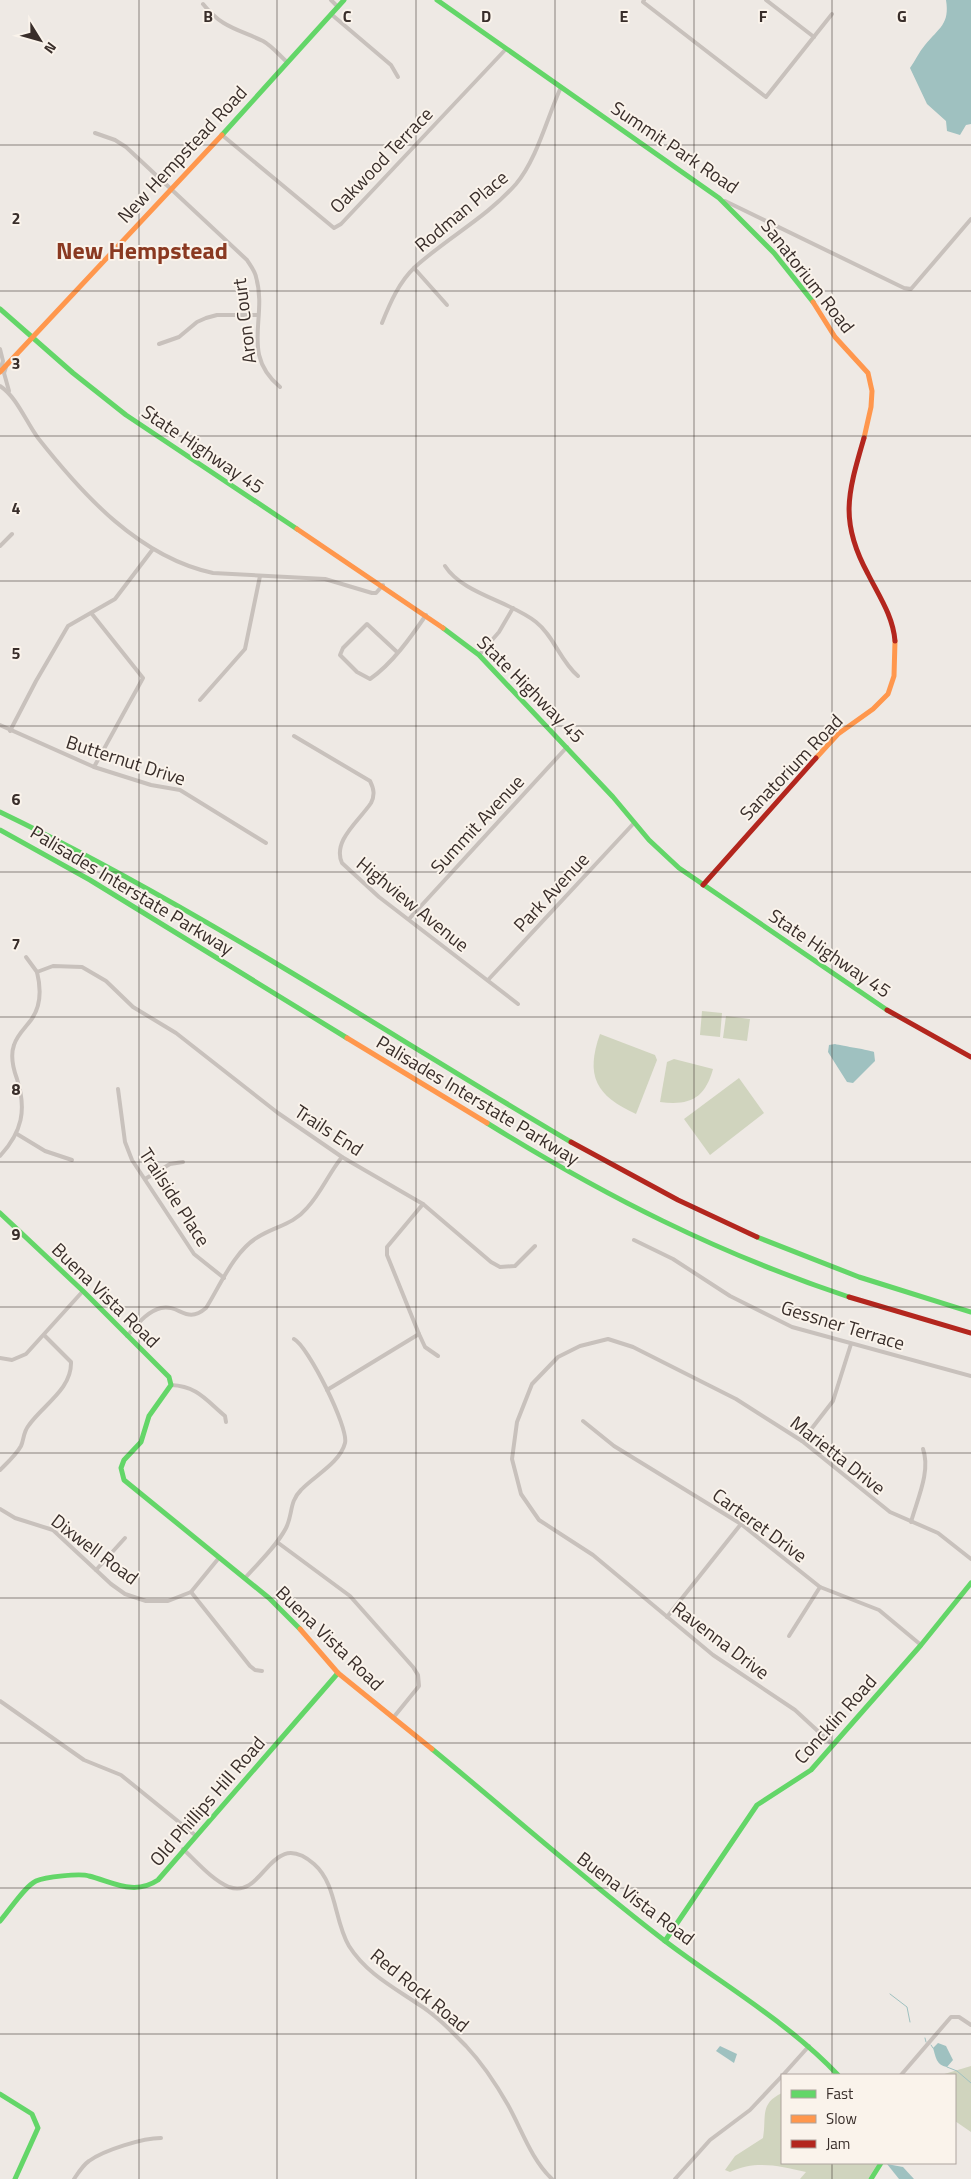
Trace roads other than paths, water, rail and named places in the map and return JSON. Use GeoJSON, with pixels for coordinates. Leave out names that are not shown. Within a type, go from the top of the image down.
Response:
{"type":"FeatureCollection","features":[{"type":"Feature","properties":{"kind":"main road","name":"New Hempstead Road"},"geometry":{"type":"LineString","coordinates":[[0,371],[172,190],[344,0]]}},
{"type":"Feature","properties":{"kind":"main road","name":"Summit Park Road"},"geometry":{"type":"LineString","coordinates":[[437,0],[719,198]]}},
{"type":"Feature","properties":{"kind":"main road","name":"Sanatorium Road"},"geometry":{"type":"LineString","coordinates":[[703,886],[832,740],[842,730],[874,708],[886,697],[891,688],[896,667],[891,623],[856,552],[849,521],[850,493],[872,399],[871,379],[862,362],[834,336],[804,290],[744,220],[719,198]]}},
{"type":"Feature","properties":{"kind":"main road","name":"State Highway 45"},"geometry":{"type":"LineString","coordinates":[[0,309],[101,397],[145,429],[426,615],[479,655],[567,747],[663,854],[703,886],[896,1016],[971,1057]]}},
{"type":"Feature","properties":{"kind":"main road","name":"Palisades Interstate Parkway"},"geometry":{"type":"LineString","coordinates":[[0,812],[106,864],[206,919],[556,1132],[663,1192],[751,1234],[827,1265],[904,1292],[971,1312]]}},
{"type":"Feature","properties":{"kind":"main road","name":"Palisades Interstate Parkway"},"geometry":{"type":"LineString","coordinates":[[0,830],[90,880],[530,1150],[630,1206],[696,1239],[795,1279],[888,1311],[971,1333]]}},
{"type":"Feature","properties":{"kind":"main road","name":"Buena Vista Road"},"geometry":{"type":"LineString","coordinates":[[0,1213],[83,1291],[169,1377],[171,1385],[149,1416],[141,1442],[124,1460],[121,1468],[124,1480],[132,1489],[218,1559],[245,1578],[284,1612],[338,1672],[584,1879],[808,2046],[837,2074]]}},
{"type":"Feature","properties":{"kind":"main road","name":"Concklin Road"},"geometry":{"type":"LineString","coordinates":[[665,1941],[757,1805],[767,1797],[799,1780],[833,1745],[921,1645],[971,1583]]}},
{"type":"Feature","properties":{"kind":"main road","name":"Old Phillips Hill Road"},"geometry":{"type":"LineString","coordinates":[[0,1921],[34,1882],[43,1879],[87,1875],[114,1887],[139,1888],[149,1886],[158,1880],[338,1672]]}},
{"type":"Feature","properties":{"kind":"main road"},"geometry":{"type":"LineString","coordinates":[[0,2094],[32,2114],[38,2128],[15,2179]]}},
{"type":"Feature","properties":{"kind":"main road"},"geometry":{"type":"LineString","coordinates":[[871,2179],[880,2164]]}},
{"type":"Feature","properties":{"kind":"street"},"geometry":{"type":"LineString","coordinates":[[331,0],[338,6]]}},
{"type":"Feature","properties":{"kind":"street"},"geometry":{"type":"LineString","coordinates":[[644,0],[643,2],[766,97],[832,14]]}},
{"type":"Feature","properties":{"kind":"street"},"geometry":{"type":"LineString","coordinates":[[766,0],[814,37]]}},
{"type":"Feature","properties":{"kind":"street"},"geometry":{"type":"LineString","coordinates":[[203,4],[212,15],[226,26],[265,42],[287,62]]}},
{"type":"Feature","properties":{"kind":"street"},"geometry":{"type":"LineString","coordinates":[[331,14],[391,65],[398,77]]}},
{"type":"Feature","properties":{"kind":"street","name":"Oakwood Terrace"},"geometry":{"type":"LineString","coordinates":[[222,135],[334,228],[341,224],[506,49]]}},
{"type":"Feature","properties":{"kind":"street","name":"Rodman Place"},"geometry":{"type":"LineString","coordinates":[[382,323],[394,294],[414,268],[474,221],[515,185],[532,163],[560,87]]}},
{"type":"Feature","properties":{"kind":"street","name":"Aron Court"},"geometry":{"type":"LineString","coordinates":[[96,133],[115,140],[126,147],[247,260],[256,277],[258,315],[256,340],[262,367],[268,377],[280,386]]}},
{"type":"Feature","properties":{"kind":"street","name":"Summit Park Road"},"geometry":{"type":"LineString","coordinates":[[719,198],[904,288],[910,289],[916,285],[971,219]]}},
{"type":"Feature","properties":{"kind":"street"},"geometry":{"type":"LineString","coordinates":[[414,268],[447,305]]}},
{"type":"Feature","properties":{"kind":"street"},"geometry":{"type":"LineString","coordinates":[[159,344],[178,337],[197,322],[206,318],[217,315],[258,315]]}},
{"type":"Feature","properties":{"kind":"street"},"geometry":{"type":"LineString","coordinates":[[0,349],[3,361],[0,371]]}},
{"type":"Feature","properties":{"kind":"street"},"geometry":{"type":"LineString","coordinates":[[7,364],[4,372],[10,396]]}},
{"type":"Feature","properties":{"kind":"street"},"geometry":{"type":"LineString","coordinates":[[0,386],[10,396],[37,437],[88,496],[111,518],[168,558],[197,570],[226,575],[325,580],[372,593],[376,593],[383,586]]}},
{"type":"Feature","properties":{"kind":"street"},"geometry":{"type":"LineString","coordinates":[[0,546],[12,534]]}},
{"type":"Feature","properties":{"kind":"street"},"geometry":{"type":"LineString","coordinates":[[10,731],[68,626],[92,614],[115,599],[153,549]]}},
{"type":"Feature","properties":{"kind":"street"},"geometry":{"type":"LineString","coordinates":[[445,566],[460,582],[537,622],[563,660],[578,676]]}},
{"type":"Feature","properties":{"kind":"street"},"geometry":{"type":"LineString","coordinates":[[200,700],[245,649],[260,576]]}},
{"type":"Feature","properties":{"kind":"street"},"geometry":{"type":"LineString","coordinates":[[479,655],[499,632],[513,608]]}},
{"type":"Feature","properties":{"kind":"street"},"geometry":{"type":"LineString","coordinates":[[92,614],[143,678],[94,767]]}},
{"type":"Feature","properties":{"kind":"street"},"geometry":{"type":"LineString","coordinates":[[397,652],[368,624],[343,648],[340,655],[357,672],[370,679],[397,652],[426,615]]}},
{"type":"Feature","properties":{"kind":"street","name":"Butternut Drive"},"geometry":{"type":"LineString","coordinates":[[0,725],[94,767],[151,785],[180,790],[266,843]]}},
{"type":"Feature","properties":{"kind":"street","name":"Highview Avenue"},"geometry":{"type":"LineString","coordinates":[[294,736],[370,781],[374,796],[371,803],[340,843],[338,856],[347,870],[518,1004]]}},
{"type":"Feature","properties":{"kind":"street","name":"Summit Avenue"},"geometry":{"type":"LineString","coordinates":[[409,919],[567,747]]}},
{"type":"Feature","properties":{"kind":"street","name":"Park Avenue"},"geometry":{"type":"LineString","coordinates":[[488,980],[634,823]]}},
{"type":"Feature","properties":{"kind":"street"},"geometry":{"type":"LineString","coordinates":[[0,1156],[17,1134],[23,1119],[23,1108],[13,1064],[14,1046],[39,1004],[40,985],[37,972],[26,957]]}},
{"type":"Feature","properties":{"kind":"street","name":"Trails End"},"geometry":{"type":"LineString","coordinates":[[37,972],[53,966],[82,967],[111,985],[133,1007],[176,1033],[278,1114],[342,1157],[423,1204],[500,1267],[516,1266],[535,1246]]}},
{"type":"Feature","properties":{"kind":"street","name":"Trailside Place"},"geometry":{"type":"LineString","coordinates":[[118,1089],[124,1142],[132,1160],[194,1254],[224,1278]]}},
{"type":"Feature","properties":{"kind":"street"},"geometry":{"type":"LineString","coordinates":[[17,1134],[45,1151],[72,1160]]}},
{"type":"Feature","properties":{"kind":"street"},"geometry":{"type":"LineString","coordinates":[[127,1336],[144,1319],[161,1308],[171,1308],[191,1316],[200,1314],[206,1308],[240,1254],[257,1237],[281,1228],[308,1208],[332,1169],[342,1157]]}},
{"type":"Feature","properties":{"kind":"street"},"geometry":{"type":"LineString","coordinates":[[145,1179],[170,1164],[183,1162]]}},
{"type":"Feature","properties":{"kind":"street"},"geometry":{"type":"LineString","coordinates":[[423,1204],[387,1247],[386,1255],[425,1347],[438,1356]]}},
{"type":"Feature","properties":{"kind":"street","name":"Gessner Terrace"},"geometry":{"type":"LineString","coordinates":[[634,1240],[673,1259],[718,1289],[795,1328],[971,1376]]}},
{"type":"Feature","properties":{"kind":"street"},"geometry":{"type":"LineString","coordinates":[[0,1358],[12,1360],[19,1358],[44,1335],[83,1291]]}},
{"type":"Feature","properties":{"kind":"street"},"geometry":{"type":"LineString","coordinates":[[327,1390],[419,1334]]}},
{"type":"Feature","properties":{"kind":"street"},"geometry":{"type":"LineString","coordinates":[[0,1470],[22,1445],[24,1432],[29,1424],[65,1385],[72,1374],[72,1362],[44,1335]]}},
{"type":"Feature","properties":{"kind":"street"},"geometry":{"type":"LineString","coordinates":[[245,1578],[277,1542],[289,1520],[293,1499],[338,1455],[345,1444],[346,1433],[327,1390],[304,1346],[294,1339]]}},
{"type":"Feature","properties":{"kind":"street","name":"Marietta Drive"},"geometry":{"type":"LineString","coordinates":[[594,1555],[539,1520],[521,1494],[512,1459],[517,1422],[532,1384],[558,1356],[580,1346],[608,1340],[633,1347],[688,1373],[736,1399],[802,1441],[890,1512],[938,1533],[971,1559]]}},
{"type":"Feature","properties":{"kind":"street"},"geometry":{"type":"LineString","coordinates":[[802,1441],[833,1401],[851,1344]]}},
{"type":"Feature","properties":{"kind":"street"},"geometry":{"type":"LineString","coordinates":[[171,1385],[186,1386],[196,1391],[226,1416],[226,1422]]}},
{"type":"Feature","properties":{"kind":"street","name":"Carteret Drive"},"geometry":{"type":"LineString","coordinates":[[583,1421],[614,1446],[741,1524],[820,1587],[879,1610],[921,1645]]}},
{"type":"Feature","properties":{"kind":"street"},"geometry":{"type":"LineString","coordinates":[[911,1522],[926,1468],[926,1458],[922,1449]]}},
{"type":"Feature","properties":{"kind":"street","name":"Dixwell Road"},"geometry":{"type":"LineString","coordinates":[[0,1509],[15,1518],[53,1530],[125,1594],[146,1601],[168,1601],[192,1592]]}},
{"type":"Feature","properties":{"kind":"street"},"geometry":{"type":"LineString","coordinates":[[668,1618],[741,1524]]}},
{"type":"Feature","properties":{"kind":"street"},"geometry":{"type":"LineString","coordinates":[[96,1570],[125,1538]]}},
{"type":"Feature","properties":{"kind":"street"},"geometry":{"type":"LineString","coordinates":[[277,1542],[350,1596],[413,1666],[418,1675],[419,1686],[393,1718]]}},
{"type":"Feature","properties":{"kind":"street","name":"Ravenna Drive"},"geometry":{"type":"LineString","coordinates":[[594,1555],[713,1655],[794,1710],[833,1745]]}},
{"type":"Feature","properties":{"kind":"street"},"geometry":{"type":"LineString","coordinates":[[218,1559],[192,1592],[250,1666],[255,1670],[262,1671]]}},
{"type":"Feature","properties":{"kind":"street"},"geometry":{"type":"LineString","coordinates":[[789,1636],[820,1587]]}},
{"type":"Feature","properties":{"kind":"street"},"geometry":{"type":"LineString","coordinates":[[0,1701],[84,1760],[121,1776],[195,1835]]}},
{"type":"Feature","properties":{"kind":"street","name":"Red Rock Road"},"geometry":{"type":"LineString","coordinates":[[183,1849],[222,1883],[240,1889],[249,1886],[281,1855],[290,1853],[301,1856],[317,1866],[328,1883],[338,1922],[349,1946],[360,1960],[386,1984],[434,2015],[468,2048],[494,2083],[532,2153],[552,2179]]}},
{"type":"Feature","properties":{"kind":"street"},"geometry":{"type":"LineString","coordinates":[[902,2074],[951,2017],[959,2017],[971,2025]]}},
{"type":"Feature","properties":{"kind":"street"},"geometry":{"type":"LineString","coordinates":[[785,2074],[808,2046]]}},
{"type":"Feature","properties":{"kind":"street"},"geometry":{"type":"LineString","coordinates":[[675,2179],[710,2140],[758,2104],[781,2078]]}},
{"type":"Feature","properties":{"kind":"street"},"geometry":{"type":"LineString","coordinates":[[74,2179],[89,2161],[98,2156],[149,2138],[161,2138]]}},
{"type":"Feature","properties":{"kind":"water"},"geometry":{"type":"Polygon","coordinates":[[[946,0],[971,0],[971,124],[966,125],[960,135],[947,131],[946,121],[927,104],[910,68],[945,20],[946,0]]]}},
{"type":"Feature","properties":{"kind":"water"},"geometry":{"type":"Polygon","coordinates":[[[835,1044],[874,1052],[875,1061],[853,1083],[847,1082],[828,1052],[829,1045],[835,1044]]]}},
{"type":"Feature","properties":{"kind":"water"},"geometry":{"type":"Polygon","coordinates":[[[938,2043],[946,2046],[953,2060],[947,2067],[943,2066],[936,2057],[933,2048],[938,2043]]]}},
{"type":"Feature","properties":{"kind":"water"},"geometry":{"type":"Polygon","coordinates":[[[720,2046],[737,2054],[734,2063],[716,2051],[720,2046]]]}},
{"type":"Feature","properties":{"kind":"water"},"geometry":{"type":"Polygon","coordinates":[[[887,2164],[903,2167],[914,2179],[899,2179],[887,2164]]]}},
{"type":"Feature","properties":{"kind":"waterway"},"geometry":{"type":"LineString","coordinates":[[890,1994],[907,2007],[910,2022]]}},
{"type":"Feature","properties":{"kind":"waterway"},"geometry":{"type":"LineString","coordinates":[[925,2038],[926,2042]]}},
{"type":"Feature","properties":{"kind":"waterway"},"geometry":{"type":"LineString","coordinates":[[947,2067],[957,2071],[971,2083]]}},
{"type":"Feature","properties":{"kind":"district","name":"New Hempstead"},"geometry":{"type":"Point","coordinates":[142,251]}}]}
